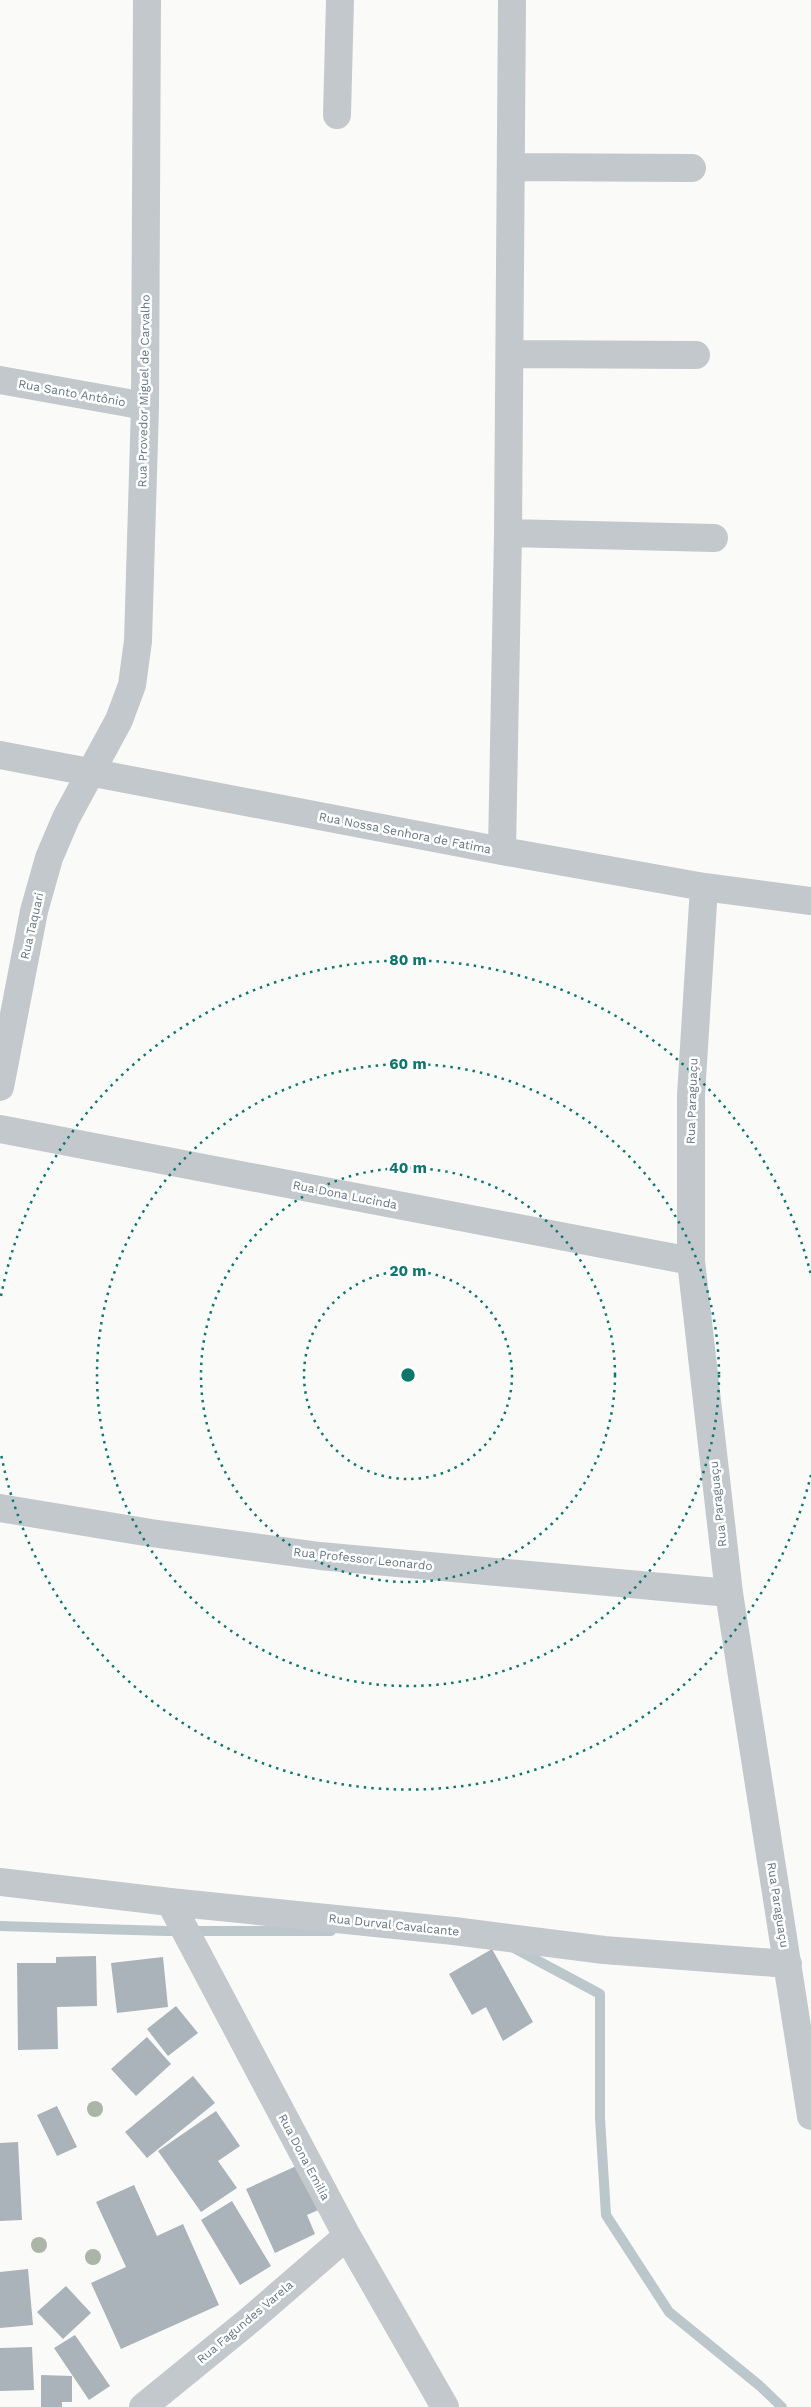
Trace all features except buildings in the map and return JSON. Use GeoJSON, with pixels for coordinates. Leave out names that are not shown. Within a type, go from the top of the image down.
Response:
{"type":"FeatureCollection","features":[{"type":"Feature","properties":{"kind":"street","name":"Rua Provedor Miguel de Carvalho"},"geometry":{"type":"LineString","coordinates":[[90,773],[119,720],[132,685],[138,641],[145,406],[147,0]]}},
{"type":"Feature","properties":{"kind":"street"},"geometry":{"type":"LineString","coordinates":[[337,115],[340,0]]}},
{"type":"Feature","properties":{"kind":"street"},"geometry":{"type":"LineString","coordinates":[[502,851],[508,533],[512,0]]}},
{"type":"Feature","properties":{"kind":"street"},"geometry":{"type":"LineString","coordinates":[[511,167],[692,168]]}},
{"type":"Feature","properties":{"kind":"street"},"geometry":{"type":"LineString","coordinates":[[510,354],[696,355]]}},
{"type":"Feature","properties":{"kind":"street","name":"Rua Santo Antônio"},"geometry":{"type":"LineString","coordinates":[[0,380],[145,406]]}},
{"type":"Feature","properties":{"kind":"street"},"geometry":{"type":"LineString","coordinates":[[508,533],[714,538]]}},
{"type":"Feature","properties":{"kind":"street","name":"Rua Nossa Senhora de Fatima"},"geometry":{"type":"LineString","coordinates":[[0,755],[502,851],[704,887],[811,901]]}},
{"type":"Feature","properties":{"kind":"street","name":"Rua Taquari"},"geometry":{"type":"LineString","coordinates":[[0,1087],[34,911],[49,858],[66,818],[90,773]]}},
{"type":"Feature","properties":{"kind":"street","name":"Rua Paraguaçu"},"geometry":{"type":"LineString","coordinates":[[704,887],[691,1095],[691,1261],[728,1593],[811,2116]]}},
{"type":"Feature","properties":{"kind":"street","name":"Rua Dona Lucinda"},"geometry":{"type":"LineString","coordinates":[[0,1129],[691,1261]]}},
{"type":"Feature","properties":{"kind":"street","name":"Rua Professor Leonardo"},"geometry":{"type":"LineString","coordinates":[[0,1508],[151,1533],[320,1556],[728,1593]]}},
{"type":"Feature","properties":{"kind":"street","name":"Rua Durval Cavalcante"},"geometry":{"type":"LineString","coordinates":[[0,1882],[175,1912],[454,1931],[604,1950],[788,1964]]}},
{"type":"Feature","properties":{"kind":"street","name":"Rua Dona Emilia"},"geometry":{"type":"LineString","coordinates":[[175,1912],[347,2236],[445,2407]]}},
{"type":"Feature","properties":{"kind":"street","name":"Rua Fagundes Varela"},"geometry":{"type":"LineString","coordinates":[[143,2407],[347,2236]]}},
{"type":"Feature","properties":{"kind":"waterway"},"geometry":{"type":"LineString","coordinates":[[0,1926],[166,1931],[331,1931]]}},
{"type":"Feature","properties":{"kind":"waterway"},"geometry":{"type":"LineString","coordinates":[[514,1948],[600,1994],[600,2118],[606,2215],[669,2312],[760,2386],[782,2407]]}}]}
